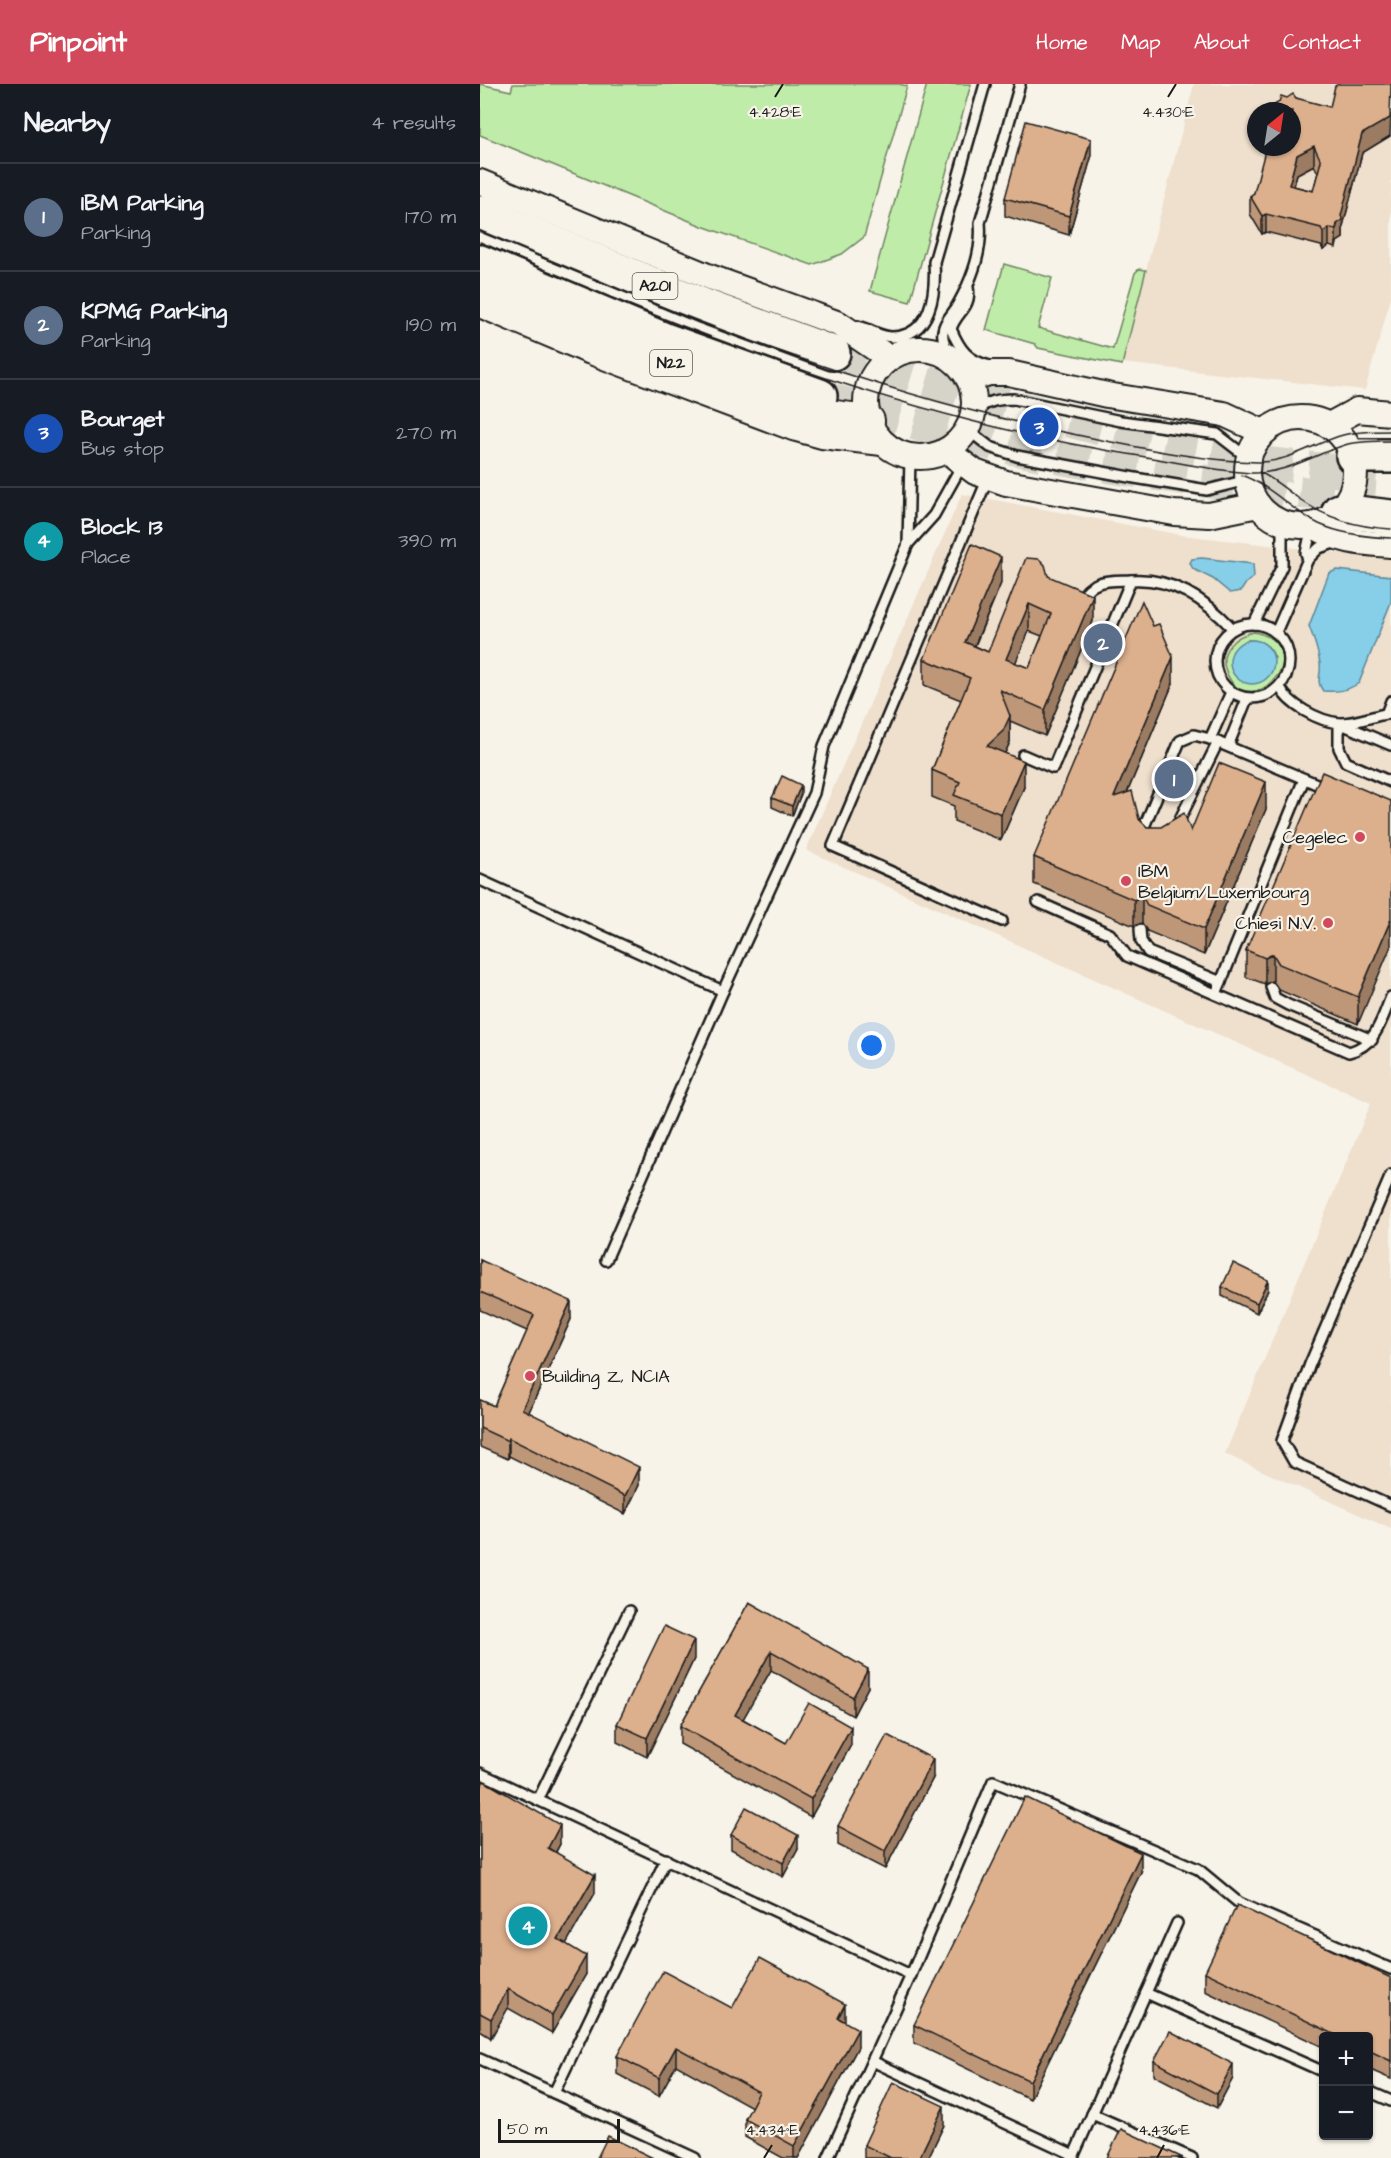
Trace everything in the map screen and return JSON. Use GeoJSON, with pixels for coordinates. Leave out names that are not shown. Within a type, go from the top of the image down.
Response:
{"type":"FeatureCollection","features":[{"type":"Feature","properties":{"kind":"highway","name":"A201"},"geometry":{"type":"LineString","coordinates":[[480,212],[705,306],[836,338]]}},
{"type":"Feature","properties":{"kind":"highway","name":"A201"},"geometry":{"type":"LineString","coordinates":[[480,262],[665,340],[820,396]]}},
{"type":"Feature","properties":{"kind":"highway"},"geometry":{"type":"LineString","coordinates":[[1326,526],[1381,483]]}},
{"type":"Feature","properties":{"kind":"main road","name":"N22"},"geometry":{"type":"LineString","coordinates":[[480,284],[738,390],[810,414],[875,432]]}},
{"type":"Feature","properties":{"kind":"street"},"geometry":{"type":"LineString","coordinates":[[480,182],[710,277],[836,338],[890,358]]}},
{"type":"Feature","properties":{"kind":"street"},"geometry":{"type":"LineString","coordinates":[[480,305],[591,352],[793,428],[822,436],[875,432]]}},
{"type":"Feature","properties":{"kind":"street"},"geometry":{"type":"LineString","coordinates":[[957,456],[971,420],[974,397],[969,379],[954,360],[929,349],[916,348],[890,358],[879,367],[870,382],[865,407],[875,432],[895,452],[910,457],[957,456],[988,478],[1174,513],[1209,515],[1258,505]]}},
{"type":"Feature","properties":{"kind":"street"},"geometry":{"type":"LineString","coordinates":[[969,379],[989,373],[1010,374],[1107,395],[1224,414],[1263,432]]}},
{"type":"Feature","properties":{"kind":"street"},"geometry":{"type":"LineString","coordinates":[[1329,425],[1357,410],[1391,412]]}},
{"type":"Feature","properties":{"kind":"street"},"geometry":{"type":"LineString","coordinates":[[1381,483],[1339,433],[1329,425],[1310,418],[1292,418],[1263,432],[1248,469],[1258,505],[1282,524],[1326,526],[1391,545]]}},
{"type":"Feature","properties":{"kind":"street"},"geometry":{"type":"LineString","coordinates":[[1326,526],[1353,490],[1356,473],[1381,483]]}},
{"type":"Feature","properties":{"kind":"lane"},"geometry":{"type":"LineString","coordinates":[[836,338],[865,327],[891,337],[911,332],[929,314],[935,290],[934,262],[985,84]]}},
{"type":"Feature","properties":{"kind":"lane"},"geometry":{"type":"LineString","coordinates":[[954,360],[944,344],[942,332],[945,323],[968,287],[982,237],[980,223],[1020,84]]}},
{"type":"Feature","properties":{"kind":"lane"},"geometry":{"type":"LineString","coordinates":[[968,287],[970,296],[968,305],[952,325],[954,335],[969,358],[1010,374]]}},
{"type":"Feature","properties":{"kind":"lane"},"geometry":{"type":"LineString","coordinates":[[999,399],[1014,399],[1121,421],[1207,431],[1226,439],[1248,469],[1207,490],[1135,478],[998,450],[990,447],[971,420],[986,403],[999,399]]}},
{"type":"Feature","properties":{"kind":"lane"},"geometry":{"type":"LineString","coordinates":[[606,1260],[723,992],[814,793],[824,746],[908,544],[934,515],[957,456]]}},
{"type":"Feature","properties":{"kind":"lane"},"geometry":{"type":"LineString","coordinates":[[908,544],[910,457]]}},
{"type":"Feature","properties":{"kind":"lane"},"geometry":{"type":"LineString","coordinates":[[988,478],[832,846],[1002,921]]}},
{"type":"Feature","properties":{"kind":"lane"},"geometry":{"type":"LineString","coordinates":[[1254,624],[1282,566],[1282,524]]}},
{"type":"Feature","properties":{"kind":"lane"},"geometry":{"type":"LineString","coordinates":[[1308,559],[1306,554],[1326,526]]}},
{"type":"Feature","properties":{"kind":"lane"},"geometry":{"type":"LineString","coordinates":[[1276,632],[1308,559],[1319,548],[1326,526]]}},
{"type":"Feature","properties":{"kind":"lane"},"geometry":{"type":"LineString","coordinates":[[1023,755],[1053,768],[1131,580]]}},
{"type":"Feature","properties":{"kind":"lane"},"geometry":{"type":"LineString","coordinates":[[1077,608],[1084,592],[1093,584],[1105,581],[1153,580],[1180,588],[1212,608],[1233,629]]}},
{"type":"Feature","properties":{"kind":"lane"},"geometry":{"type":"LineString","coordinates":[[1254,624],[1276,632],[1284,642],[1290,665],[1280,687],[1267,696],[1247,699],[1231,692],[1223,685],[1215,664],[1220,642],[1233,629],[1254,624]]}},
{"type":"Feature","properties":{"kind":"lane"},"geometry":{"type":"LineString","coordinates":[[1280,687],[1285,698],[1299,708],[1391,745]]}},
{"type":"Feature","properties":{"kind":"lane"},"geometry":{"type":"LineString","coordinates":[[1173,832],[1214,741],[1231,692]]}},
{"type":"Feature","properties":{"kind":"lane"},"geometry":{"type":"LineString","coordinates":[[1228,746],[1247,699]]}},
{"type":"Feature","properties":{"kind":"lane"},"geometry":{"type":"LineString","coordinates":[[1339,723],[1386,714],[1391,701]]}},
{"type":"Feature","properties":{"kind":"lane"},"geometry":{"type":"LineString","coordinates":[[1339,723],[1339,748],[1346,762],[1391,782]]}},
{"type":"Feature","properties":{"kind":"lane"},"geometry":{"type":"LineString","coordinates":[[1145,843],[1141,833],[1179,741],[1194,735],[1228,746],[1334,791]]}},
{"type":"Feature","properties":{"kind":"lane"},"geometry":{"type":"LineString","coordinates":[[1216,994],[1304,779]]}},
{"type":"Feature","properties":{"kind":"lane"},"geometry":{"type":"LineString","coordinates":[[480,880],[723,992]]}},
{"type":"Feature","properties":{"kind":"lane"},"geometry":{"type":"LineString","coordinates":[[1038,902],[1110,933],[1128,956],[1349,1052],[1361,1048],[1372,1040],[1391,998]]}},
{"type":"Feature","properties":{"kind":"lane"},"geometry":{"type":"LineString","coordinates":[[1140,929],[1141,941],[1148,952],[1221,982]]}},
{"type":"Feature","properties":{"kind":"lane"},"geometry":{"type":"LineString","coordinates":[[1272,987],[1275,998],[1288,1005],[1372,1040]]}},
{"type":"Feature","properties":{"kind":"lane"},"geometry":{"type":"LineString","coordinates":[[1391,1175],[1310,1364],[1282,1441],[1294,1462],[1391,1506]]}},
{"type":"Feature","properties":{"kind":"lane"},"geometry":{"type":"LineString","coordinates":[[538,1800],[629,1611]]}},
{"type":"Feature","properties":{"kind":"lane"},"geometry":{"type":"LineString","coordinates":[[480,1773],[911,1976]]}},
{"type":"Feature","properties":{"kind":"lane"},"geometry":{"type":"LineString","coordinates":[[828,2158],[911,1976],[993,1781],[1198,1869],[1239,1903],[1391,1969]]}},
{"type":"Feature","properties":{"kind":"lane"},"geometry":{"type":"LineString","coordinates":[[554,2093],[666,1859]]}},
{"type":"Feature","properties":{"kind":"lane"},"geometry":{"type":"LineString","coordinates":[[872,2061],[1073,2157],[1177,1923]]}},
{"type":"Feature","properties":{"kind":"lane"},"geometry":{"type":"LineString","coordinates":[[1146,1994],[1319,2070]]}},
{"type":"Feature","properties":{"kind":"lane"},"geometry":{"type":"LineString","coordinates":[[480,2059],[695,2158]]}},
{"type":"Feature","properties":{"kind":"lane"},"geometry":{"type":"LineString","coordinates":[[1373,2093],[1391,2101]]}},
{"type":"Feature","properties":{"kind":"lane"},"geometry":{"type":"LineString","coordinates":[[1092,2114],[1192,2158]]}},
{"type":"Feature","properties":{"kind":"shaded area"},"geometry":{"type":"Polygon","coordinates":[[[1194,84],[1391,84],[1391,297],[1365,390],[1122,363],[1194,84]]]}},
{"type":"Feature","properties":{"kind":"shaded area"},"geometry":{"type":"Polygon","coordinates":[[[962,494],[1181,535],[1391,559],[1391,1529],[1225,1454],[1371,1103],[806,850],[962,494]]]}},
{"type":"Feature","properties":{"kind":"green space"},"geometry":{"type":"Polygon","coordinates":[[[480,84],[511,91],[513,84],[899,84],[907,86],[864,237],[842,254],[812,265],[702,226],[480,135],[480,84]]]}},
{"type":"Feature","properties":{"kind":"green space"},"geometry":{"type":"Polygon","coordinates":[[[927,84],[971,84],[910,302],[870,291],[927,84]]]}},
{"type":"Feature","properties":{"kind":"green space"},"geometry":{"type":"Polygon","coordinates":[[[1004,264],[1052,278],[1038,328],[1113,349],[1135,273],[1139,269],[1146,270],[1122,365],[1038,348],[1035,344],[986,330],[1004,264]]]}},
{"type":"Feature","properties":{"kind":"green space"},"geometry":{"type":"Polygon","coordinates":[[[1254,632],[1274,640],[1283,653],[1282,666],[1274,679],[1263,688],[1249,691],[1236,687],[1224,664],[1224,657],[1230,645],[1254,632]],[[1252,640],[1243,642],[1236,648],[1231,659],[1231,668],[1275,658],[1267,646],[1252,640]]]}},
{"type":"Feature","properties":{"kind":"water"},"geometry":{"type":"Polygon","coordinates":[[[1202,558],[1253,564],[1254,577],[1241,591],[1230,593],[1213,579],[1193,569],[1190,563],[1192,559],[1202,558]]]}},
{"type":"Feature","properties":{"kind":"water"},"geometry":{"type":"Polygon","coordinates":[[[1337,570],[1391,576],[1391,602],[1359,683],[1342,690],[1323,691],[1319,684],[1319,658],[1309,626],[1329,573],[1337,570]]]}},
{"type":"Feature","properties":{"kind":"water"},"geometry":{"type":"Polygon","coordinates":[[[1252,640],[1268,646],[1274,662],[1268,678],[1252,684],[1236,678],[1230,662],[1236,646],[1252,640]]]}},
{"type":"Feature","properties":{"kind":"building"},"geometry":{"type":"Polygon","coordinates":[[[1338,84],[1391,84],[1390,118],[1362,134],[1341,216],[1343,220],[1337,224],[1336,229],[1329,228],[1323,232],[1321,228],[1266,214],[1262,216],[1250,196],[1254,193],[1264,156],[1297,156],[1289,185],[1313,191],[1321,161],[1314,146],[1301,153],[1301,102],[1279,102],[1281,96],[1287,98],[1293,94],[1296,98],[1330,107],[1335,86],[1338,84]]]}},
{"type":"Feature","properties":{"kind":"building"},"geometry":{"type":"Polygon","coordinates":[[[1026,121],[1091,139],[1069,216],[1005,198],[1026,121]]]}},
{"type":"Feature","properties":{"kind":"building"},"geometry":{"type":"Polygon","coordinates":[[[972,544],[1001,557],[965,642],[988,652],[1026,558],[1039,559],[1045,565],[1048,576],[1093,595],[1045,710],[1000,690],[1010,716],[1003,731],[987,746],[1024,761],[1001,814],[954,795],[960,782],[932,770],[970,678],[924,659],[972,544]],[[1029,604],[1006,659],[1029,668],[1051,614],[1029,604]]]}},
{"type":"Feature","properties":{"kind":"building"},"geometry":{"type":"Polygon","coordinates":[[[1142,601],[1153,626],[1159,624],[1173,657],[1114,797],[1132,791],[1139,819],[1147,827],[1161,827],[1184,813],[1191,831],[1219,763],[1266,782],[1204,929],[1147,905],[1142,896],[1134,900],[1034,857],[1142,601]]]}},
{"type":"Feature","properties":{"kind":"building"},"geometry":{"type":"Polygon","coordinates":[[[1322,772],[1391,801],[1391,919],[1358,997],[1279,964],[1273,954],[1265,958],[1246,950],[1322,772]]]}},
{"type":"Feature","properties":{"kind":"building"},"geometry":{"type":"Polygon","coordinates":[[[782,776],[801,785],[792,806],[772,798],[782,776]]]}},
{"type":"Feature","properties":{"kind":"building"},"geometry":{"type":"Polygon","coordinates":[[[480,1260],[571,1301],[522,1409],[639,1467],[625,1496],[509,1438],[508,1441],[480,1428],[480,1400],[494,1406],[534,1315],[480,1292],[480,1260]]]}},
{"type":"Feature","properties":{"kind":"building"},"geometry":{"type":"Polygon","coordinates":[[[1233,1263],[1268,1280],[1257,1303],[1222,1287],[1233,1263]]]}},
{"type":"Feature","properties":{"kind":"building"},"geometry":{"type":"Polygon","coordinates":[[[749,1602],[868,1669],[853,1697],[771,1651],[735,1715],[786,1743],[809,1703],[851,1727],[811,1799],[680,1726],[749,1602]]]}},
{"type":"Feature","properties":{"kind":"building"},"geometry":{"type":"Polygon","coordinates":[[[664,1626],[694,1640],[647,1738],[617,1724],[664,1626]]]}},
{"type":"Feature","properties":{"kind":"building"},"geometry":{"type":"Polygon","coordinates":[[[887,1735],[933,1759],[885,1851],[838,1826],[887,1735]]]}},
{"type":"Feature","properties":{"kind":"building"},"geometry":{"type":"Polygon","coordinates":[[[484,1781],[560,1825],[548,1848],[595,1875],[558,1939],[586,1956],[552,2015],[508,1989],[491,2019],[480,2013],[480,1788],[484,1781]]]}},
{"type":"Feature","properties":{"kind":"building"},"geometry":{"type":"Polygon","coordinates":[[[1025,1797],[1141,1853],[1030,2081],[914,2025],[1025,1797]]]}},
{"type":"Feature","properties":{"kind":"building"},"geometry":{"type":"Polygon","coordinates":[[[746,1807],[798,1835],[783,1863],[731,1835],[746,1807]]]}},
{"type":"Feature","properties":{"kind":"building"},"geometry":{"type":"Polygon","coordinates":[[[1237,1905],[1391,1978],[1391,2061],[1373,2052],[1373,2032],[1330,2032],[1205,1972],[1237,1905]]]}},
{"type":"Feature","properties":{"kind":"building"},"geometry":{"type":"Polygon","coordinates":[[[760,1958],[845,2004],[838,2018],[858,2029],[794,2146],[745,2119],[759,2092],[676,2047],[659,2078],[617,2056],[663,1971],[732,2008],[760,1958]]]}},
{"type":"Feature","properties":{"kind":"building"},"geometry":{"type":"Polygon","coordinates":[[[1170,2031],[1233,2064],[1217,2094],[1154,2061],[1170,2031]]]}},
{"type":"Feature","properties":{"kind":"building"},"geometry":{"type":"Polygon","coordinates":[[[893,2082],[944,2106],[919,2158],[891,2158],[864,2145],[893,2082]]]}},
{"type":"Feature","properties":{"kind":"building"},"geometry":{"type":"Polygon","coordinates":[[[1121,2129],[1183,2158],[1107,2158],[1121,2129]]]}},
{"type":"Feature","properties":{"kind":"building"},"geometry":{"type":"Polygon","coordinates":[[[608,2136],[653,2158],[597,2158],[608,2136]]]}},
{"type":"Feature","properties":{"kind":"tunnel"},"geometry":{"type":"LineString","coordinates":[[833,353],[987,399],[1142,439],[1246,460],[1377,475]]}},
{"type":"Feature","properties":{"kind":"tunnel"},"geometry":{"type":"LineString","coordinates":[[820,396],[958,436],[1027,452],[1126,470],[1225,484],[1375,499]]}},
{"type":"Feature","properties":{"kind":"tram line"},"geometry":{"type":"LineString","coordinates":[[480,231],[703,323],[778,350],[854,376],[1008,420],[1172,453],[1257,462],[1290,456],[1343,435],[1391,431]]}},
{"type":"Feature","properties":{"kind":"tram line"},"geometry":{"type":"LineString","coordinates":[[480,242],[639,309],[801,370],[965,419],[1049,439],[1208,468],[1252,473],[1289,467],[1348,444],[1391,441]]}},
{"type":"Feature","properties":{"kind":"tram line"},"geometry":{"type":"LineString","coordinates":[[1259,472],[1331,517],[1354,524],[1391,529]]}},
{"type":"Feature","properties":{"kind":"tram line"},"geometry":{"type":"LineString","coordinates":[[1241,475],[1252,479],[1319,524],[1354,534],[1391,538]]}},
{"type":"Feature","properties":{"kind":"place","name":"Bourget"},"geometry":{"type":"Point","coordinates":[1039,427]}},
{"type":"Feature","properties":{"kind":"place","name":"KPMG Parking"},"geometry":{"type":"Point","coordinates":[1103,643]}},
{"type":"Feature","properties":{"kind":"place","name":"IBM Parking"},"geometry":{"type":"Point","coordinates":[1174,779]}},
{"type":"Feature","properties":{"kind":"place","name":"Cegelec"},"geometry":{"type":"Point","coordinates":[1360,837]}},
{"type":"Feature","properties":{"kind":"place","name":"IBM Belgium/Luxembourg"},"geometry":{"type":"Point","coordinates":[1126,881]}},
{"type":"Feature","properties":{"kind":"place","name":"Chiesi N.V."},"geometry":{"type":"Point","coordinates":[1328,923]}},
{"type":"Feature","properties":{"kind":"place","name":"Building Z, NCIA"},"geometry":{"type":"Point","coordinates":[530,1376]}},
{"type":"Feature","properties":{"kind":"place","name":"Block 13"},"geometry":{"type":"Point","coordinates":[528,1926]}}]}
